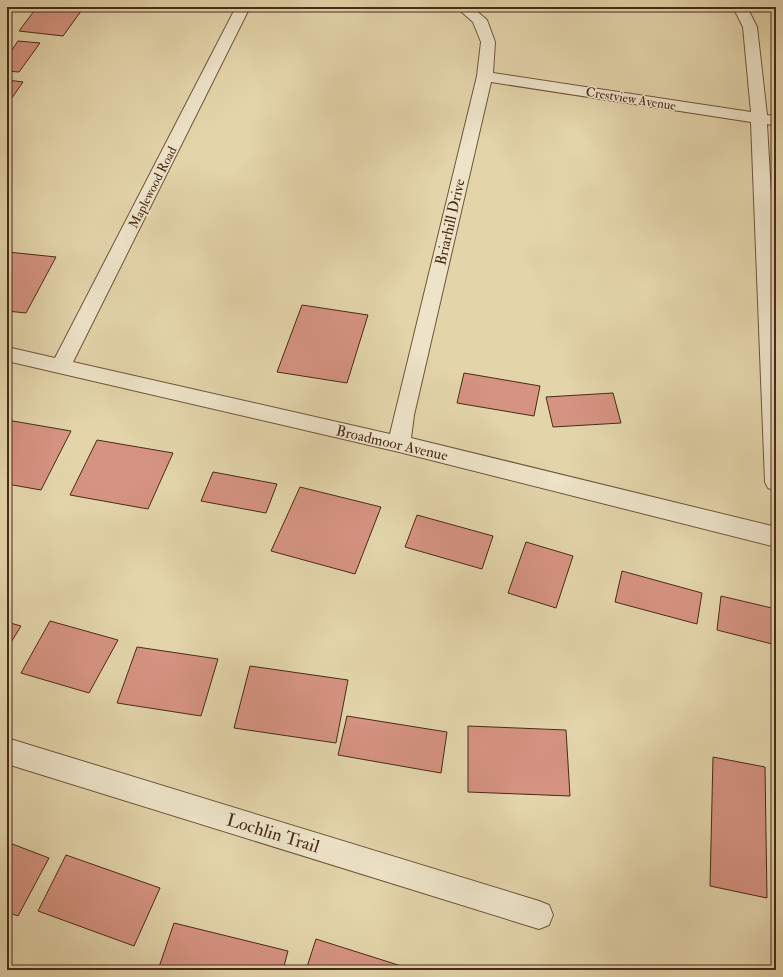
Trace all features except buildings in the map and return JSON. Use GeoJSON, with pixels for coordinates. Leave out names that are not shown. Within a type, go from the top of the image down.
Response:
{"type":"FeatureCollection","features":[{"type":"Feature","properties":{"kind":"street","name":"Maplewood Road"},"geometry":{"type":"LineString","coordinates":[[61,366],[243,7]]}},
{"type":"Feature","properties":{"kind":"street","name":"Briarhill Drive"},"geometry":{"type":"LineString","coordinates":[[399,444],[404,415],[485,76],[488,42],[480,20],[463,7]]}},
{"type":"Feature","properties":{"kind":"street"},"geometry":{"type":"LineString","coordinates":[[740,7],[750,27],[768,119],[776,482]]}},
{"type":"Feature","properties":{"kind":"street","name":"Crestview Avenue"},"geometry":{"type":"LineString","coordinates":[[485,76],[768,119]]}},
{"type":"Feature","properties":{"kind":"street","name":"Broadmoor Avenue"},"geometry":{"type":"LineString","coordinates":[[7,354],[399,444],[776,537]]}},
{"type":"Feature","properties":{"kind":"street","name":"Lochlin Trail"},"geometry":{"type":"LineString","coordinates":[[7,751],[539,916]]}}]}
